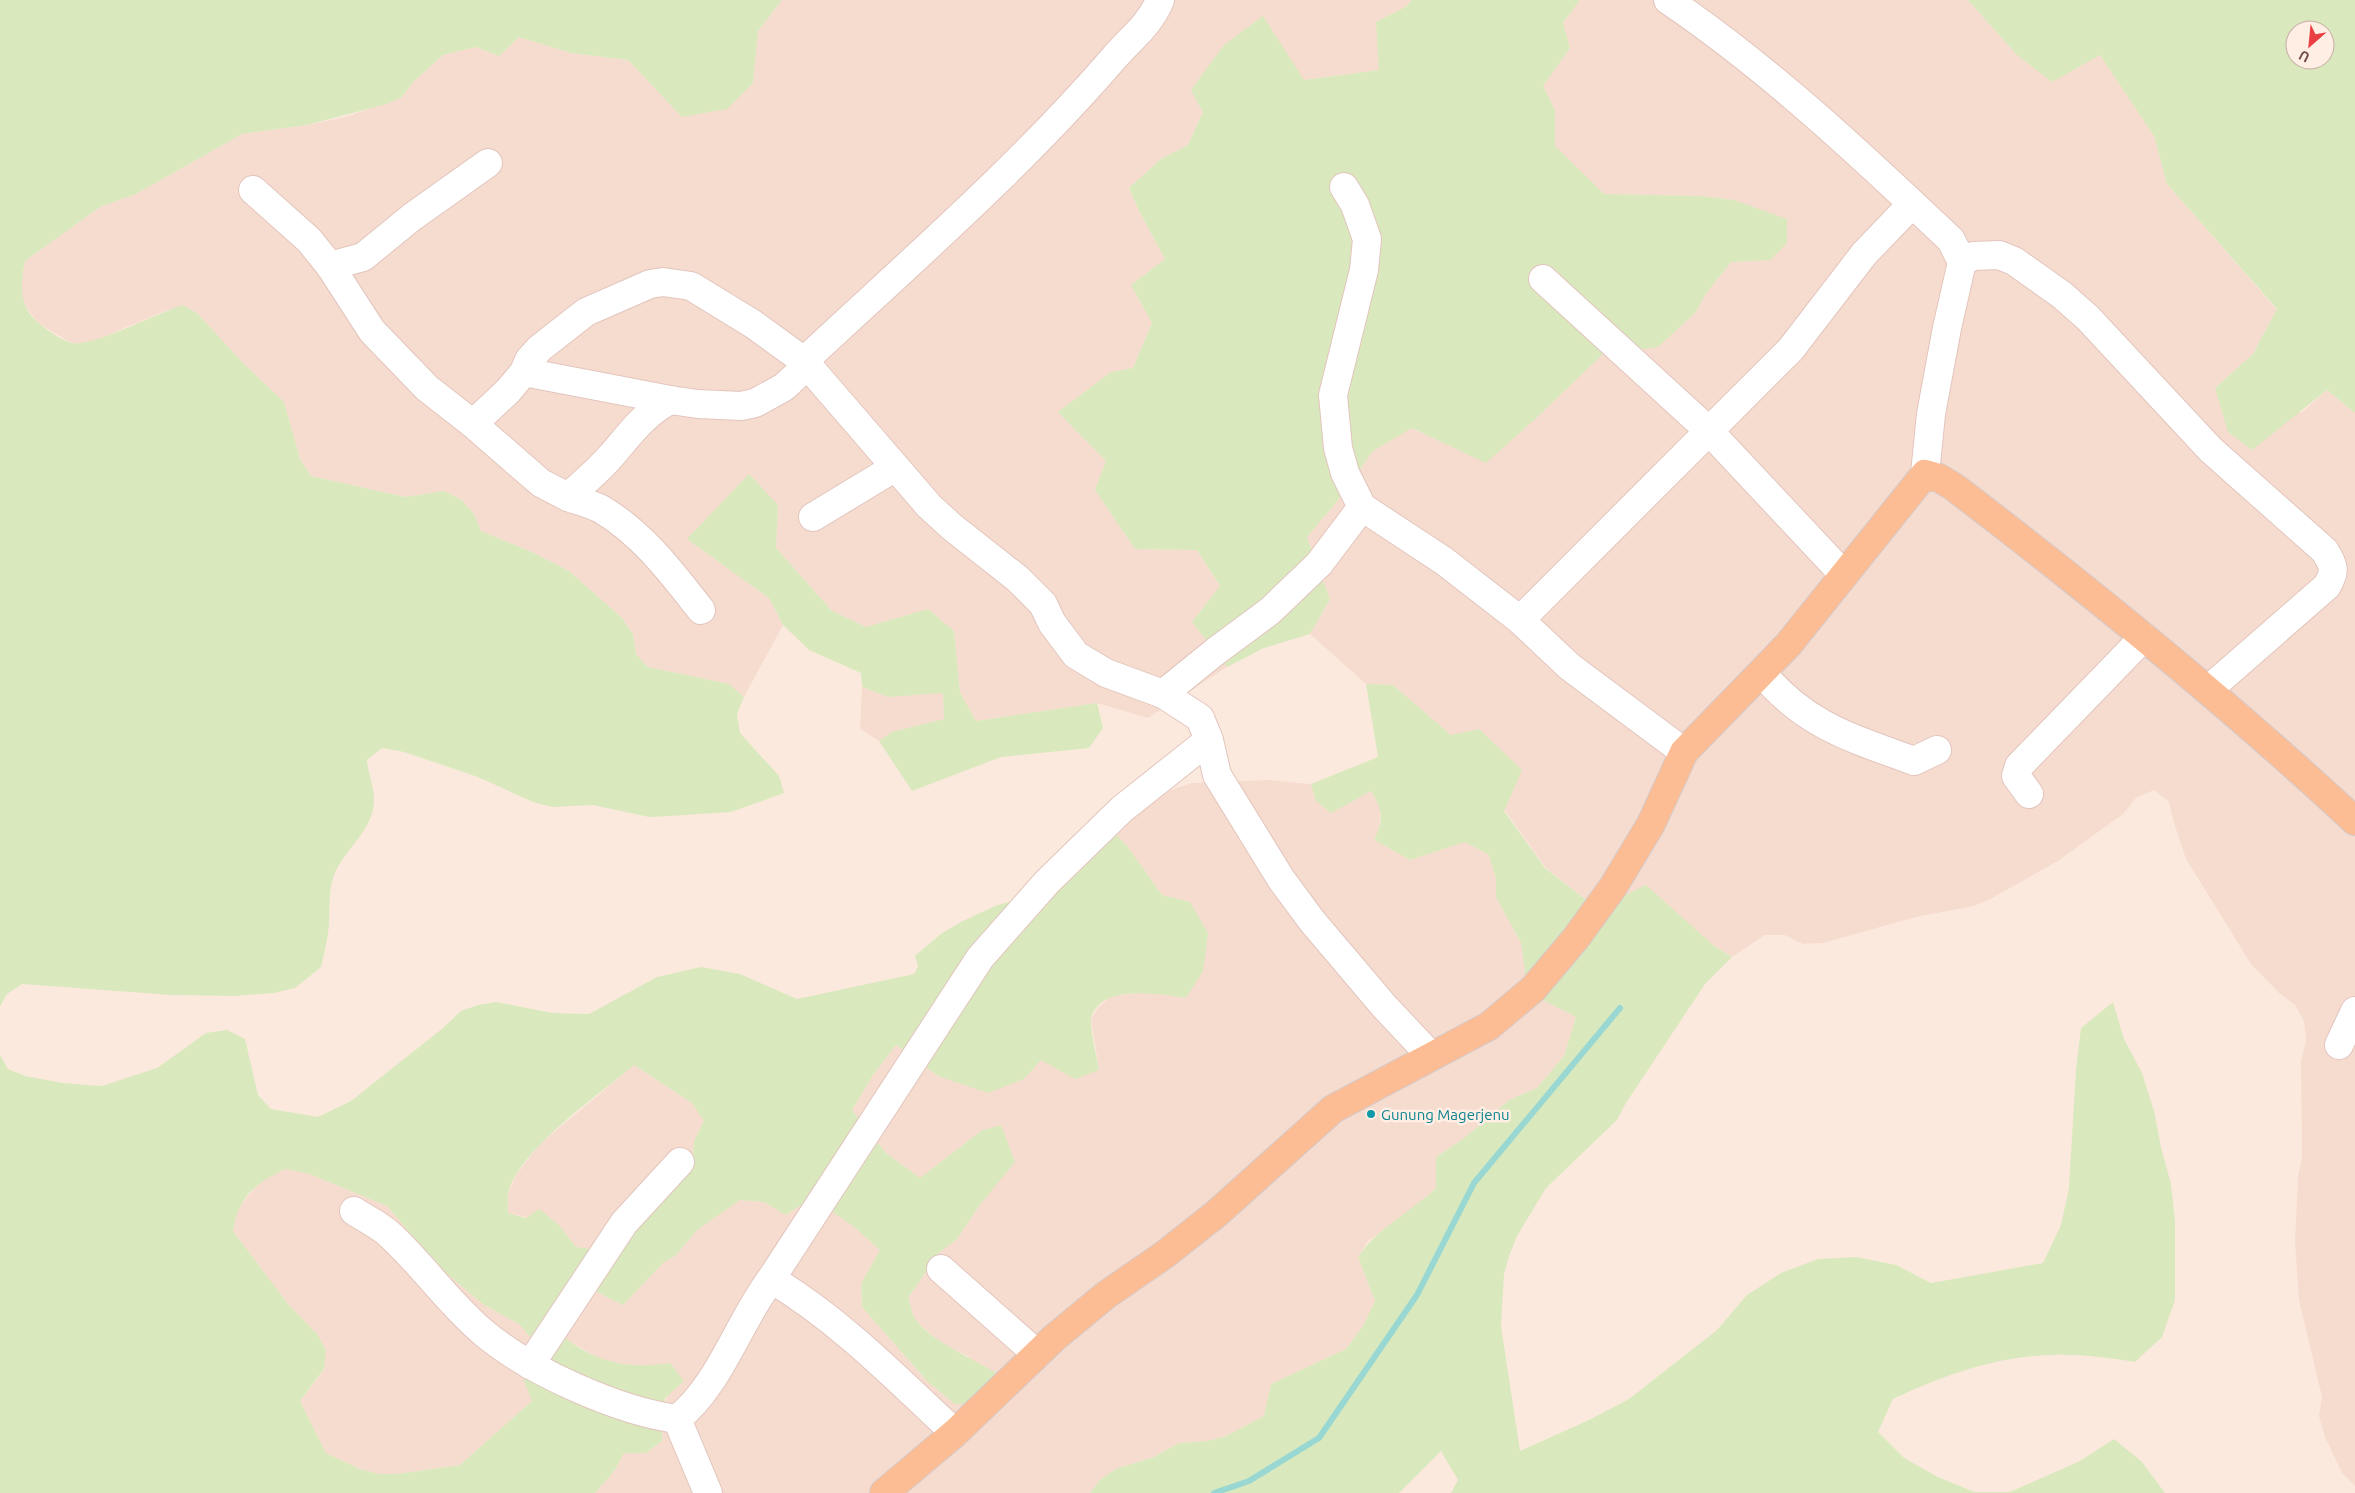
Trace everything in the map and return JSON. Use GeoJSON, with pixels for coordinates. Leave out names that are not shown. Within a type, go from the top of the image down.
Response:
{"type":"FeatureCollection","features":[{"type":"Feature","properties":{"kind":"main road"},"geometry":{"type":"LineString","coordinates":[[884,1493],[956,1434],[1037,1354],[1106,1295],[1164,1255],[1216,1214],[1333,1109],[1490,1026],[1533,989],[1576,938],[1613,887],[1651,824],[1684,752],[1788,645],[1925,474],[1939,478],[1954,488],[2042,554],[2209,689],[2355,821]]}},
{"type":"Feature","properties":{"kind":"street"},"geometry":{"type":"LineString","coordinates":[[524,372],[670,400],[724,406],[755,403],[784,387],[798,374],[804,361],[1066,113],[1115,57],[1138,36],[1160,0]]}},
{"type":"Feature","properties":{"kind":"street"},"geometry":{"type":"LineString","coordinates":[[1668,0],[1762,69],[1834,130],[1951,240],[1962,262],[1947,328],[1931,414],[1925,474]]}},
{"type":"Feature","properties":{"kind":"street"},"geometry":{"type":"LineString","coordinates":[[330,266],[363,257],[412,217],[488,163]]}},
{"type":"Feature","properties":{"kind":"street"},"geometry":{"type":"LineString","coordinates":[[1344,187],[1355,205],[1367,239],[1364,270],[1333,396],[1338,448],[1345,473],[1362,507],[1444,562],[1520,620],[1570,668],[1684,752]]}},
{"type":"Feature","properties":{"kind":"street"},"geometry":{"type":"LineString","coordinates":[[253,190],[310,240],[330,266],[372,331],[427,388],[473,424],[541,483],[568,497],[599,508],[624,525],[662,561],[701,610]]}},
{"type":"Feature","properties":{"kind":"street"},"geometry":{"type":"LineString","coordinates":[[1520,620],[1791,349],[1864,254],[1912,204]]}},
{"type":"Feature","properties":{"kind":"street"},"geometry":{"type":"LineString","coordinates":[[1962,262],[1973,256],[1999,255],[2014,261],[2062,295],[2088,318],[2211,450],[2325,551],[2344,572],[2334,575],[2327,586],[2209,689]]}},
{"type":"Feature","properties":{"kind":"street"},"geometry":{"type":"LineString","coordinates":[[1543,280],[1709,431],[1844,575]]}},
{"type":"Feature","properties":{"kind":"street"},"geometry":{"type":"LineString","coordinates":[[473,424],[508,392],[524,372],[529,360],[540,348],[586,312],[613,298],[650,284],[663,282],[691,286],[753,324],[804,361],[894,468],[952,528],[1018,579],[1043,604],[1052,623],[1076,655],[1106,672],[1163,694],[1200,718],[1209,740],[1217,775],[1281,880],[1312,921],[1366,985],[1431,1056]]}},
{"type":"Feature","properties":{"kind":"street"},"geometry":{"type":"LineString","coordinates":[[568,497],[593,474],[634,427],[654,409],[670,400]]}},
{"type":"Feature","properties":{"kind":"street"},"geometry":{"type":"LineString","coordinates":[[813,517],[894,468]]}},
{"type":"Feature","properties":{"kind":"street"},"geometry":{"type":"LineString","coordinates":[[1163,694],[1270,611],[1318,564],[1362,507]]}},
{"type":"Feature","properties":{"kind":"street"},"geometry":{"type":"LineString","coordinates":[[2029,794],[2016,776],[2019,766],[2144,637]]}},
{"type":"Feature","properties":{"kind":"street"},"geometry":{"type":"LineString","coordinates":[[1762,673],[1775,689],[1815,722],[1846,738],[1914,761],[1937,750]]}},
{"type":"Feature","properties":{"kind":"street"},"geometry":{"type":"LineString","coordinates":[[677,1419],[694,1406],[718,1371],[756,1299],[771,1279],[980,958],[1047,882],[1115,816],[1209,740]]}},
{"type":"Feature","properties":{"kind":"street"},"geometry":{"type":"LineString","coordinates":[[2339,1045],[2355,1011]]}},
{"type":"Feature","properties":{"kind":"street"},"geometry":{"type":"LineString","coordinates":[[530,1365],[624,1223],[680,1162]]}},
{"type":"Feature","properties":{"kind":"street"},"geometry":{"type":"LineString","coordinates":[[354,1211],[387,1233],[484,1333],[530,1365],[590,1393],[640,1410],[677,1419]]}},
{"type":"Feature","properties":{"kind":"street"},"geometry":{"type":"LineString","coordinates":[[941,1269],[1037,1354]]}},
{"type":"Feature","properties":{"kind":"street"},"geometry":{"type":"LineString","coordinates":[[771,1279],[795,1293],[858,1344],[956,1434]]}},
{"type":"Feature","properties":{"kind":"street"},"geometry":{"type":"LineString","coordinates":[[677,1419],[708,1493]]}},
{"type":"Feature","properties":{"kind":"shaded area"},"geometry":{"type":"Polygon","coordinates":[[[782,0],[1411,0],[1407,6],[1376,22],[1379,70],[1303,80],[1263,16],[1203,112],[1188,145],[1161,159],[1129,188],[1165,259],[1131,285],[1152,323],[1133,368],[1111,372],[1058,412],[1106,461],[1135,549],[1197,550],[1220,586],[1192,622],[1227,667],[1148,718],[1097,703],[976,721],[960,692],[954,631],[928,609],[866,627],[832,611],[776,548],[778,505],[687,539],[769,598],[783,625],[744,697],[729,684],[648,667],[636,654],[633,634],[622,618],[569,571],[534,553],[481,531],[474,514],[462,500],[444,491],[405,497],[311,476],[300,459],[284,402],[241,361],[198,314],[183,306],[165,311],[91,342],[73,344],[38,323],[22,302],[22,280],[25,261],[100,207],[136,194],[242,134],[307,125],[345,117],[401,98],[413,82],[443,55],[476,47],[499,56],[519,37],[571,53],[628,60],[682,117],[752,83],[758,31],[782,0]]]}},
{"type":"Feature","properties":{"kind":"shaded area"},"geometry":{"type":"Polygon","coordinates":[[[1580,0],[1968,0],[2017,55],[2100,55],[2154,136],[2167,184],[2277,310],[2253,354],[2215,388],[2301,413],[2327,390],[2355,413],[2355,1486],[2342,1473],[2325,1437],[2319,1416],[2322,1397],[2299,1300],[2295,1242],[2298,1177],[2302,1157],[2301,1061],[2306,1041],[2304,1021],[2295,1005],[2279,993],[2251,964],[2186,859],[2169,802],[2154,790],[2136,798],[2123,814],[2058,861],[1974,906],[1916,917],[1823,943],[1803,944],[1785,935],[1765,935],[1732,957],[1713,945],[1683,920],[1598,909],[1546,868],[1451,735],[1393,685],[1366,684],[1310,634],[1330,599],[1307,537],[1335,504],[1373,451],[1411,428],[1486,462],[1533,421],[1603,353],[1658,347],[1696,312],[1705,295],[1731,262],[1770,260],[1734,200],[1700,196],[1604,194],[1554,146],[1555,110],[1543,86],[1570,48],[1563,23],[1580,0]]]}},
{"type":"Feature","properties":{"kind":"shaded area"},"geometry":{"type":"Polygon","coordinates":[[[862,687],[888,697],[943,692],[944,719],[892,732],[879,741],[860,729],[862,687]]]}},
{"type":"Feature","properties":{"kind":"shaded area"},"geometry":{"type":"Polygon","coordinates":[[[1268,780],[1311,784],[1316,801],[1371,791],[1381,809],[1379,829],[1374,840],[1410,860],[1465,842],[1489,855],[1496,879],[1496,897],[1521,943],[1526,980],[1537,997],[1576,1017],[1564,1056],[1537,1088],[1509,1100],[1463,1139],[1436,1157],[1436,1188],[1419,1205],[1368,1241],[1358,1257],[1375,1301],[1363,1326],[1346,1349],[1271,1384],[1264,1416],[1226,1436],[1207,1441],[1179,1443],[1154,1457],[1116,1469],[1101,1480],[1090,1493],[595,1493],[615,1470],[624,1453],[646,1453],[662,1441],[670,1363],[646,1366],[605,1362],[564,1338],[545,1320],[595,1291],[623,1305],[663,1263],[676,1255],[697,1230],[740,1200],[764,1202],[786,1215],[812,1198],[853,1225],[880,1250],[861,1284],[862,1307],[928,1382],[970,1357],[942,1344],[915,1320],[908,1298],[939,1253],[957,1239],[979,1206],[981,1131],[920,1178],[886,1153],[852,1110],[873,1075],[896,1045],[938,1076],[1024,1079],[1041,1060],[1099,1070],[1091,1019],[1097,1009],[1111,996],[1147,992],[1186,998],[1190,902],[1162,895],[1127,846],[1112,830],[1151,797],[1192,783],[1268,780]]]}},
{"type":"Feature","properties":{"kind":"shaded area"},"geometry":{"type":"Polygon","coordinates":[[[634,1065],[692,1103],[704,1121],[694,1141],[693,1157],[680,1180],[617,1252],[576,1247],[558,1224],[508,1213],[508,1194],[516,1175],[540,1144],[634,1065]]]}},
{"type":"Feature","properties":{"kind":"shaded area"},"geometry":{"type":"Polygon","coordinates":[[[285,1169],[307,1173],[387,1206],[440,1268],[484,1305],[519,1324],[537,1345],[532,1401],[460,1465],[397,1474],[379,1474],[360,1469],[326,1453],[300,1401],[324,1370],[317,1334],[288,1304],[233,1231],[236,1212],[247,1197],[261,1181],[285,1169]]]}},
{"type":"Feature","properties":{"kind":"green space"},"geometry":{"type":"Polygon","coordinates":[[[0,0],[782,0],[758,31],[753,83],[727,109],[682,117],[628,60],[571,53],[519,37],[499,56],[476,47],[443,55],[413,82],[401,98],[383,105],[307,125],[242,134],[136,194],[100,207],[25,261],[22,288],[25,304],[34,319],[56,336],[72,343],[81,343],[109,335],[183,305],[198,314],[241,361],[284,402],[300,459],[311,476],[405,497],[444,491],[462,500],[474,514],[481,531],[534,553],[569,571],[622,618],[633,634],[636,654],[648,667],[729,684],[744,697],[737,714],[740,733],[779,776],[784,793],[731,812],[670,816],[649,817],[593,805],[552,807],[533,802],[478,777],[404,752],[382,748],[367,760],[374,798],[370,820],[339,865],[332,881],[327,941],[321,967],[295,988],[274,993],[235,996],[171,995],[22,984],[6,995],[0,1007],[0,0]]]}},
{"type":"Feature","properties":{"kind":"green space"},"geometry":{"type":"Polygon","coordinates":[[[1411,0],[1580,0],[1563,23],[1570,48],[1543,86],[1555,110],[1555,146],[1604,194],[1700,196],[1734,200],[1787,219],[1787,243],[1770,260],[1731,262],[1705,295],[1696,312],[1658,347],[1603,354],[1486,463],[1412,428],[1373,451],[1335,504],[1307,537],[1330,599],[1310,634],[1264,648],[1227,667],[1192,622],[1220,586],[1197,550],[1135,549],[1095,490],[1106,461],[1058,412],[1111,372],[1133,368],[1152,323],[1131,285],[1165,259],[1129,188],[1161,159],[1188,145],[1203,112],[1191,90],[1224,45],[1263,16],[1304,80],[1379,70],[1376,22],[1407,6],[1411,0]]]}},
{"type":"Feature","properties":{"kind":"green space"},"geometry":{"type":"Polygon","coordinates":[[[1968,0],[2355,0],[2355,413],[2327,390],[2252,450],[2228,432],[2215,388],[2253,354],[2277,309],[2167,184],[2154,136],[2100,55],[2052,82],[2017,55],[1968,0]]]}},
{"type":"Feature","properties":{"kind":"green space"},"geometry":{"type":"Polygon","coordinates":[[[749,474],[778,505],[776,548],[832,611],[866,627],[928,609],[954,631],[960,692],[976,721],[1097,703],[1103,728],[1089,748],[1001,757],[912,791],[879,741],[892,732],[944,719],[943,693],[888,697],[862,687],[861,673],[809,650],[783,625],[769,598],[687,539],[749,474]]]}},
{"type":"Feature","properties":{"kind":"green space"},"geometry":{"type":"Polygon","coordinates":[[[1366,684],[1393,685],[1451,735],[1479,729],[1522,770],[1504,811],[1545,868],[1598,909],[1646,885],[1713,945],[1732,957],[1705,984],[1626,1103],[1617,1120],[1546,1188],[1517,1236],[1504,1274],[1501,1326],[1520,1451],[1589,1420],[1629,1399],[1717,1330],[1747,1295],[1781,1273],[1818,1259],[1856,1257],[1896,1265],[1931,1283],[2043,1263],[2061,1225],[2069,1188],[2076,1069],[2081,1028],[2113,1002],[2124,1039],[2142,1073],[2154,1111],[2171,1184],[2175,1221],[2175,1300],[2162,1337],[2135,1362],[2074,1355],[2054,1355],[2012,1359],[1971,1368],[1893,1399],[1878,1432],[1904,1458],[1938,1477],[1974,1492],[2010,1492],[2080,1461],[2114,1439],[2142,1462],[2165,1493],[1451,1493],[1458,1480],[1441,1451],[1399,1493],[1090,1493],[1100,1480],[1116,1469],[1154,1457],[1179,1443],[1207,1441],[1226,1436],[1264,1416],[1271,1384],[1346,1349],[1363,1326],[1375,1301],[1358,1257],[1384,1229],[1436,1188],[1436,1157],[1463,1139],[1509,1100],[1537,1088],[1564,1056],[1576,1017],[1537,997],[1526,980],[1521,943],[1496,897],[1496,879],[1489,855],[1465,842],[1410,860],[1374,840],[1381,815],[1371,791],[1331,813],[1316,801],[1311,784],[1378,757],[1366,684]]]}},
{"type":"Feature","properties":{"kind":"green space"},"geometry":{"type":"Polygon","coordinates":[[[1112,830],[1127,846],[1162,895],[1190,902],[1208,933],[1203,971],[1186,998],[1147,993],[1118,995],[1106,1000],[1096,1008],[1091,1019],[1099,1070],[1075,1079],[1041,1060],[1024,1079],[988,1093],[938,1076],[896,1045],[873,1075],[852,1110],[886,1153],[920,1178],[981,1131],[1001,1125],[1015,1162],[979,1206],[957,1239],[939,1253],[908,1298],[915,1318],[923,1328],[942,1342],[996,1373],[976,1404],[955,1404],[928,1382],[862,1307],[861,1284],[880,1250],[853,1226],[812,1198],[786,1215],[764,1202],[740,1200],[697,1230],[676,1255],[663,1263],[623,1305],[595,1291],[545,1321],[573,1344],[587,1352],[617,1363],[651,1365],[670,1363],[684,1381],[665,1398],[662,1441],[646,1453],[624,1453],[615,1470],[595,1493],[0,1493],[0,1055],[8,1069],[25,1076],[63,1083],[102,1086],[157,1068],[206,1033],[227,1030],[245,1039],[258,1095],[271,1109],[318,1117],[351,1101],[443,1028],[461,1011],[478,1005],[496,1002],[552,1013],[589,1014],[657,977],[701,967],[740,974],[797,999],[914,974],[918,966],[915,956],[942,933],[995,906],[1054,888],[1112,830]],[[634,1065],[562,1124],[527,1159],[515,1177],[508,1194],[508,1213],[526,1218],[539,1209],[558,1224],[576,1247],[617,1252],[680,1180],[693,1157],[694,1141],[704,1121],[692,1103],[634,1065]],[[285,1169],[257,1186],[244,1200],[235,1219],[233,1231],[288,1304],[317,1334],[326,1350],[324,1369],[300,1401],[326,1453],[360,1469],[379,1474],[397,1474],[460,1465],[532,1401],[523,1378],[537,1345],[519,1324],[484,1305],[440,1268],[387,1206],[307,1173],[285,1169]]]}},
{"type":"Feature","properties":{"kind":"waterway"},"geometry":{"type":"LineString","coordinates":[[1214,1493],[1249,1481],[1319,1438],[1417,1295],[1474,1183],[1620,1008]]}},
{"type":"Feature","properties":{"kind":"place","name":"Gunung Magerjenu"},"geometry":{"type":"Point","coordinates":[1371,1114]}}]}
